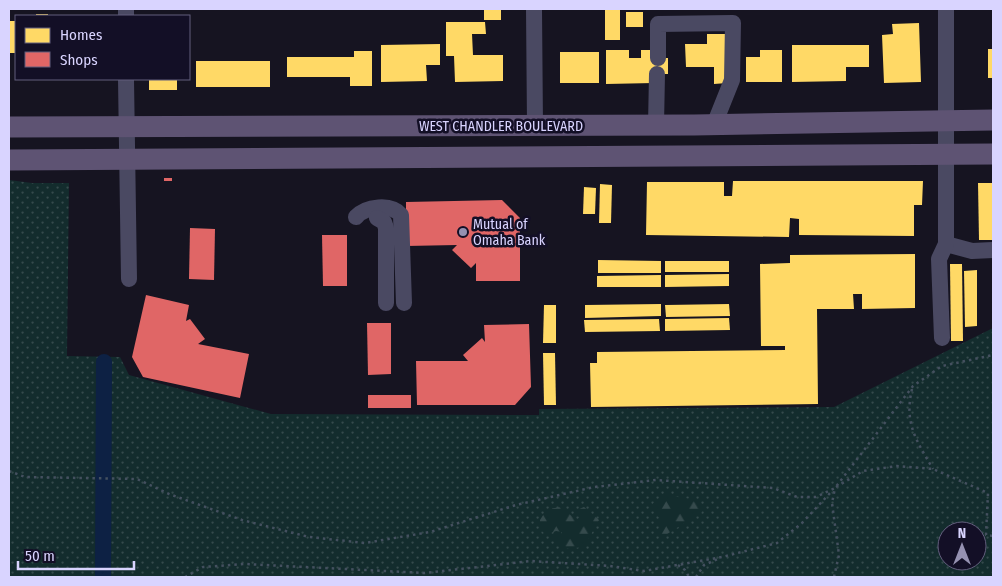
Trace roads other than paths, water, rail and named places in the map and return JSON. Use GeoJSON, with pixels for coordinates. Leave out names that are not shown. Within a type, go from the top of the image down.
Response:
{"type":"FeatureCollection","features":[{"type":"Feature","properties":{"kind":"main road","name":"WEST CHANDLER BOULEVARD"},"geometry":{"type":"LineString","coordinates":[[9,127],[714,125],[993,120]]}},
{"type":"Feature","properties":{"kind":"main road"},"geometry":{"type":"LineString","coordinates":[[9,160],[993,154]]}},
{"type":"Feature","properties":{"kind":"street"},"geometry":{"type":"LineString","coordinates":[[534,9],[535,126]]}},
{"type":"Feature","properties":{"kind":"street"},"geometry":{"type":"LineString","coordinates":[[942,338],[939,259],[946,244],[946,9]]}},
{"type":"Feature","properties":{"kind":"street"},"geometry":{"type":"LineString","coordinates":[[656,125],[658,24],[733,23],[732,80],[714,125]]}},
{"type":"Feature","properties":{"kind":"street"},"geometry":{"type":"LineString","coordinates":[[126,80],[129,279]]}},
{"type":"Feature","properties":{"kind":"street"},"geometry":{"type":"LineString","coordinates":[[377,208],[391,208],[401,215],[395,303],[393,221],[386,218],[377,218],[356,222],[360,213],[377,208]]}},
{"type":"Feature","properties":{"kind":"street"},"geometry":{"type":"LineString","coordinates":[[946,244],[972,251],[993,250]]}},
{"type":"Feature","properties":{"kind":"waterway"},"geometry":{"type":"LineString","coordinates":[[103,577],[104,362]]}},
{"type":"Feature","properties":{"kind":"place","name":"Mutual of Omaha Bank"},"geometry":{"type":"Point","coordinates":[463,232]}}]}
